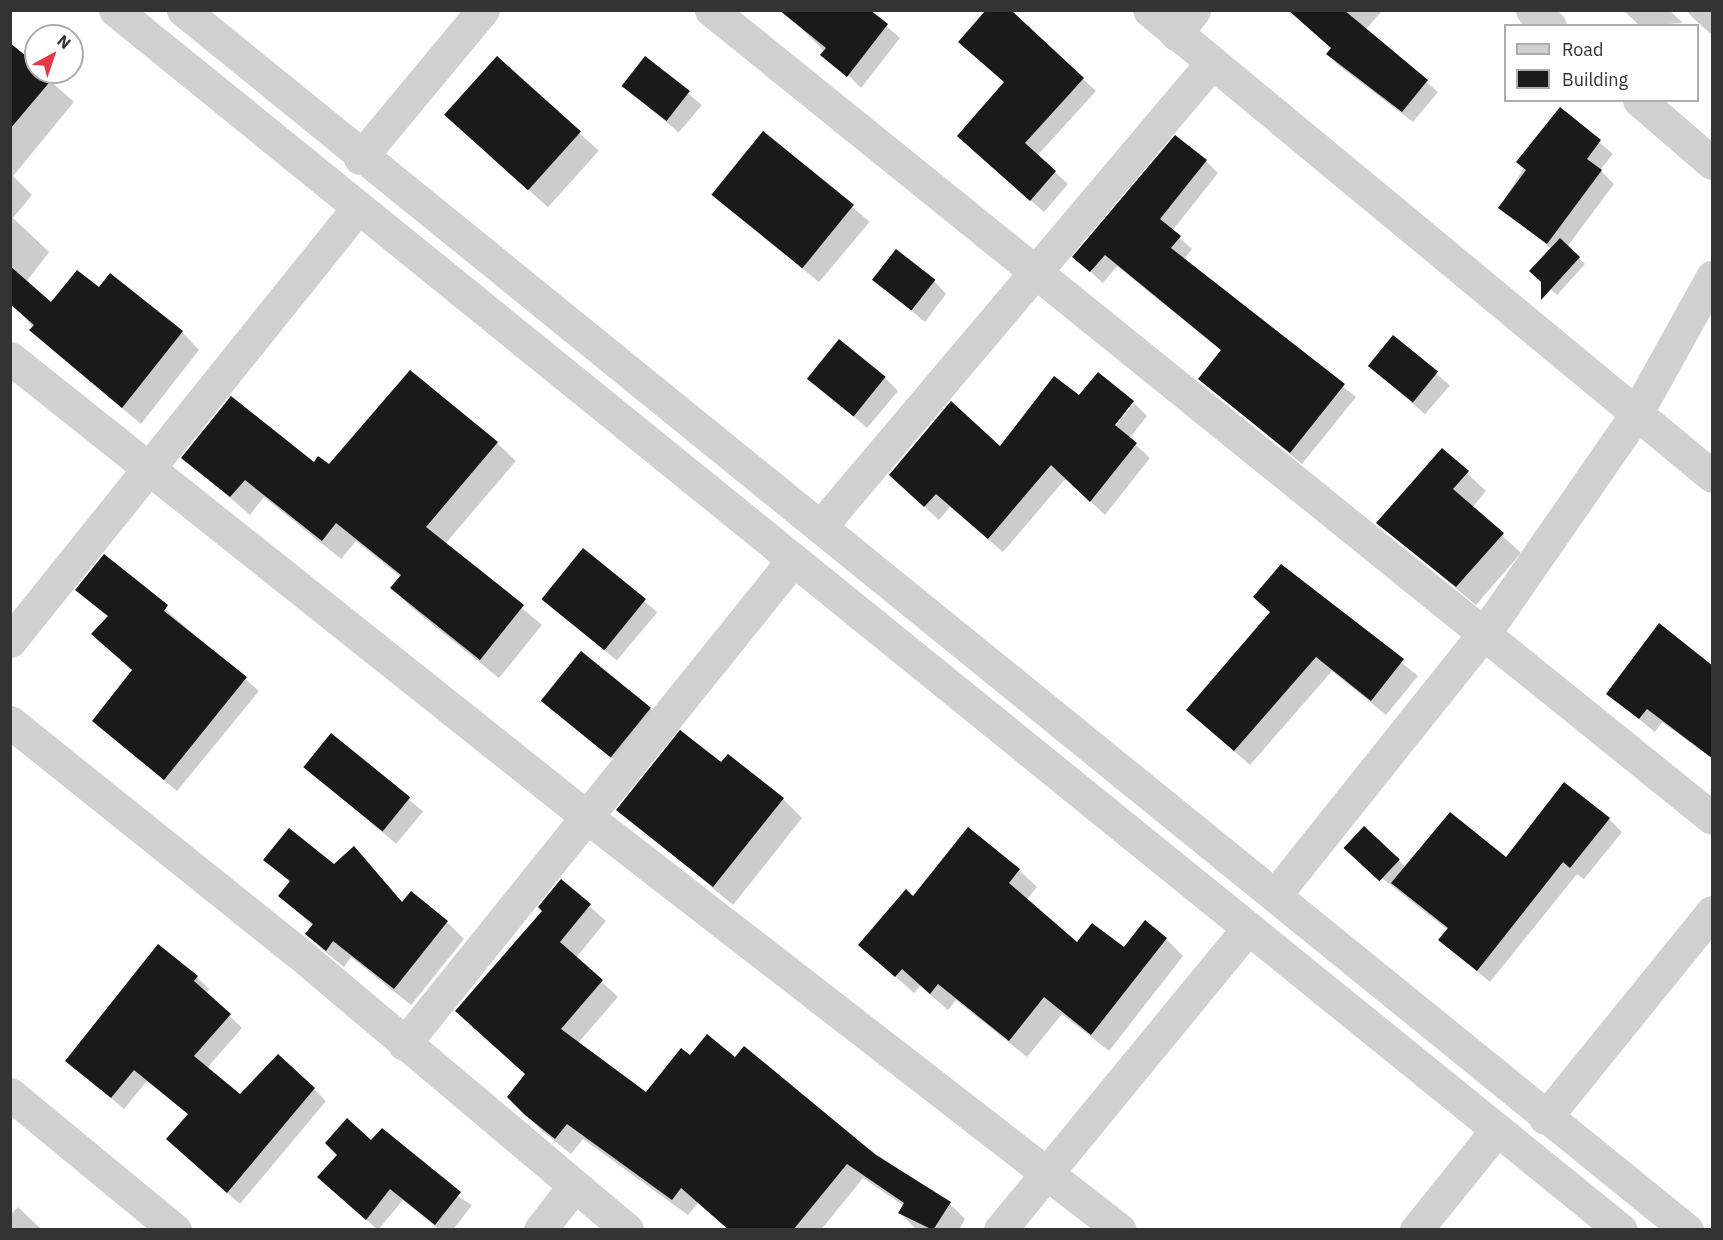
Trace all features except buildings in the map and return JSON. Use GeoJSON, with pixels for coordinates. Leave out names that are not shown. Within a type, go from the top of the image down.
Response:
{"type":"FeatureCollection","features":[{"type":"Feature","properties":{"kind":"street"},"geometry":{"type":"LineString","coordinates":[[115,10],[356,210],[793,560],[1621,1230]]}},
{"type":"Feature","properties":{"kind":"street"},"geometry":{"type":"LineString","coordinates":[[183,10],[360,158],[1275,895],[1545,1118],[1687,1230]]}},
{"type":"Feature","properties":{"kind":"street"},"geometry":{"type":"LineString","coordinates":[[360,158],[483,10]]}},
{"type":"Feature","properties":{"kind":"street"},"geometry":{"type":"LineString","coordinates":[[711,10],[1031,274],[1486,631],[1713,818]]}},
{"type":"Feature","properties":{"kind":"street"},"geometry":{"type":"LineString","coordinates":[[1149,10],[1185,22],[1210,65],[1713,476]]}},
{"type":"Feature","properties":{"kind":"street"},"geometry":{"type":"LineString","coordinates":[[1532,10],[1548,24]]}},
{"type":"Feature","properties":{"kind":"street"},"geometry":{"type":"LineString","coordinates":[[820,527],[1031,274],[1210,65]]}},
{"type":"Feature","properties":{"kind":"street"},"geometry":{"type":"LineString","coordinates":[[1641,102],[1713,163]]}},
{"type":"Feature","properties":{"kind":"street"},"geometry":{"type":"LineString","coordinates":[[10,642],[356,210]]}},
{"type":"Feature","properties":{"kind":"street"},"geometry":{"type":"LineString","coordinates":[[1275,895],[1486,631],[1635,414],[1713,277]]}},
{"type":"Feature","properties":{"kind":"street"},"geometry":{"type":"LineString","coordinates":[[10,358],[147,470],[587,817],[1048,1171],[1120,1230]]}},
{"type":"Feature","properties":{"kind":"street"},"geometry":{"type":"LineString","coordinates":[[404,1044],[793,560]]}},
{"type":"Feature","properties":{"kind":"street"},"geometry":{"type":"LineString","coordinates":[[10,722],[404,1044],[627,1230]]}},
{"type":"Feature","properties":{"kind":"street"},"geometry":{"type":"LineString","coordinates":[[1545,1118],[1713,912]]}},
{"type":"Feature","properties":{"kind":"street"},"geometry":{"type":"LineString","coordinates":[[1000,1230],[1248,928]]}},
{"type":"Feature","properties":{"kind":"street"},"geometry":{"type":"LineString","coordinates":[[10,1094],[175,1230]]}},
{"type":"Feature","properties":{"kind":"street"},"geometry":{"type":"LineString","coordinates":[[1416,1230],[1496,1131]]}},
{"type":"Feature","properties":{"kind":"street"},"geometry":{"type":"LineString","coordinates":[[540,1230],[574,1186]]}}]}
